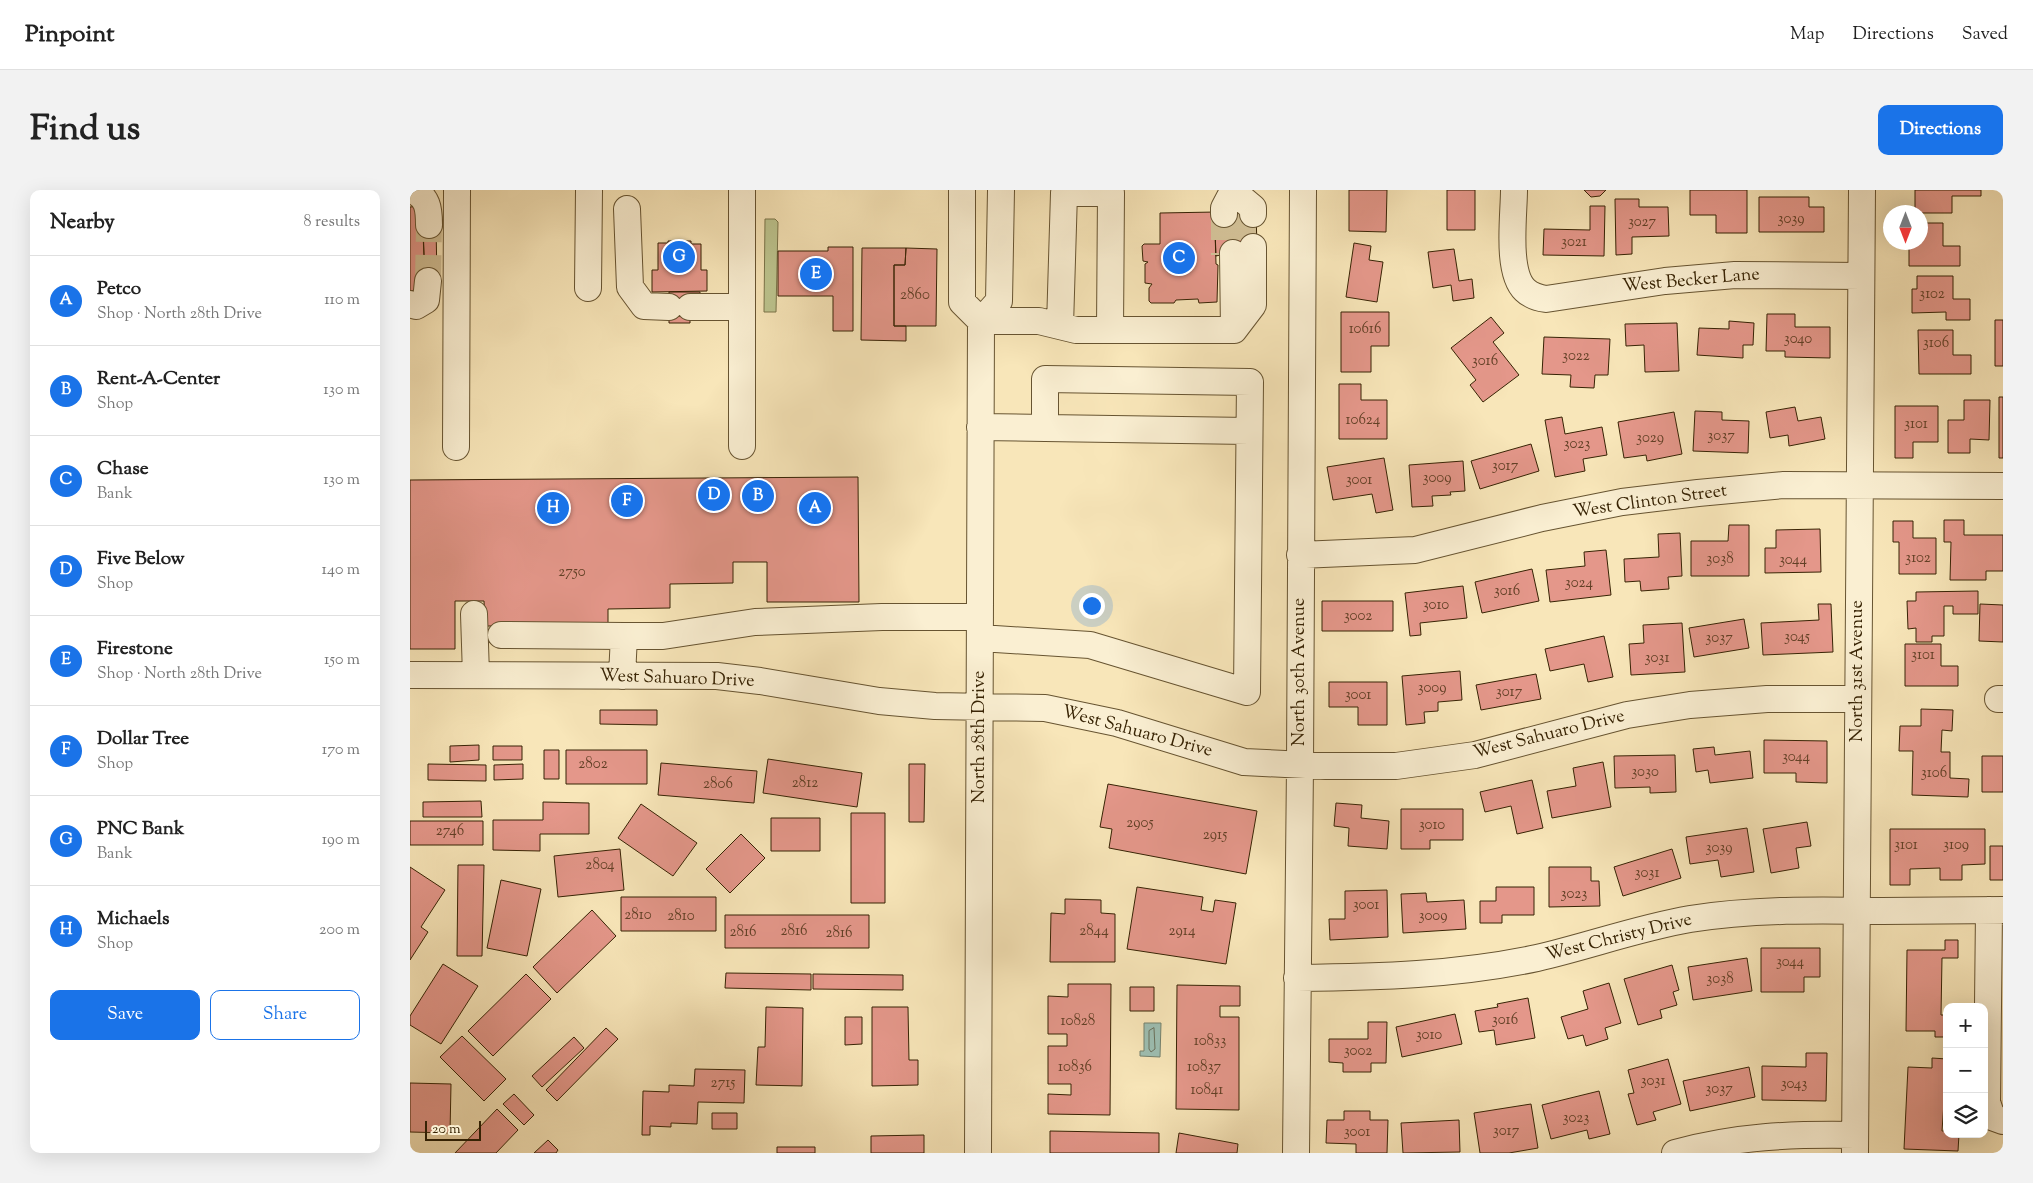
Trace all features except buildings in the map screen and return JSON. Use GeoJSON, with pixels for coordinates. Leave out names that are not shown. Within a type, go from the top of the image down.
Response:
{"type":"FeatureCollection","features":[{"type":"Feature","properties":{"kind":"street"},"geometry":{"type":"LineString","coordinates":[[411,190],[419,192],[429,207],[429,225]]}},
{"type":"Feature","properties":{"kind":"street"},"geometry":{"type":"LineString","coordinates":[[456,447],[457,190]]}},
{"type":"Feature","properties":{"kind":"street"},"geometry":{"type":"LineString","coordinates":[[588,288],[589,190]]}},
{"type":"Feature","properties":{"kind":"street"},"geometry":{"type":"LineString","coordinates":[[682,305],[742,190]]}},
{"type":"Feature","properties":{"kind":"street"},"geometry":{"type":"LineString","coordinates":[[962,190],[962,302],[981,321],[1039,321],[1076,330],[1234,330],[1238,251]]}},
{"type":"Feature","properties":{"kind":"street"},"geometry":{"type":"LineString","coordinates":[[981,321],[999,301],[1001,190]]}},
{"type":"Feature","properties":{"kind":"street","name":"North 30th Avenue"},"geometry":{"type":"LineString","coordinates":[[1296,1153],[1300,766],[1302,190]]}},
{"type":"Feature","properties":{"kind":"street","name":"West Becker Lane"},"geometry":{"type":"LineString","coordinates":[[1514,190],[1513,263],[1524,290],[1534,297],[1546,299],[1665,281],[1735,275],[1861,276]]}},
{"type":"Feature","properties":{"kind":"street","name":"North 31st Avenue"},"geometry":{"type":"LineString","coordinates":[[1855,1144],[1858,485],[1862,190]]}},
{"type":"Feature","properties":{"kind":"street"},"geometry":{"type":"LineString","coordinates":[[1060,326],[1064,193],[1111,193],[1110,330]]}},
{"type":"Feature","properties":{"kind":"street"},"geometry":{"type":"LineString","coordinates":[[627,209],[682,305],[742,446]]}},
{"type":"Feature","properties":{"kind":"street"},"geometry":{"type":"LineString","coordinates":[[410,304],[416,306],[426,300],[428,280]]}},
{"type":"Feature","properties":{"kind":"street","name":"North 28th Drive"},"geometry":{"type":"LineString","coordinates":[[978,1153],[981,321]]}},
{"type":"Feature","properties":{"kind":"street"},"geometry":{"type":"LineString","coordinates":[[501,635],[663,636],[754,622],[882,617],[980,628],[1090,644],[1247,692],[1250,382],[1046,379],[1046,428]]}},
{"type":"Feature","properties":{"kind":"street"},"geometry":{"type":"LineString","coordinates":[[980,427],[1249,431]]}},
{"type":"Feature","properties":{"kind":"street","name":"West Clinton Street"},"geometry":{"type":"LineString","coordinates":[[1300,556],[1414,550],[1542,518],[1622,502],[1784,485],[2003,486]]}},
{"type":"Feature","properties":{"kind":"street"},"geometry":{"type":"LineString","coordinates":[[474,614],[476,676]]}},
{"type":"Feature","properties":{"kind":"street"},"geometry":{"type":"LineString","coordinates":[[622,676],[624,636]]}},
{"type":"Feature","properties":{"kind":"street","name":"West Sahuaro Drive"},"geometry":{"type":"LineString","coordinates":[[410,675],[717,676],[878,700],[935,706],[1046,708],[1117,723],[1244,762],[1300,766],[1396,766],[1475,755],[1627,715],[1690,705],[1767,699],[1858,699]]}},
{"type":"Feature","properties":{"kind":"street","name":"West Christy Drive"},"geometry":{"type":"LineString","coordinates":[[1297,978],[1395,977],[1444,972],[1537,958],[1646,928],[1692,919],[1783,910],[1996,910]]}},
{"type":"Feature","properties":{"kind":"street"},"geometry":{"type":"LineString","coordinates":[[1996,910],[1987,1102],[1997,1119]]}},
{"type":"Feature","properties":{"kind":"street"},"geometry":{"type":"LineString","coordinates":[[1675,1153],[1706,1145],[1777,1135],[1855,1144]]}},
{"type":"Feature","properties":{"kind":"green space"},"geometry":{"type":"Polygon","coordinates":[[[765,219],[775,219],[778,222],[776,312],[764,312],[765,219]]]}},
{"type":"Feature","properties":{"kind":"water"},"geometry":{"type":"Polygon","coordinates":[[[1144,1023],[1161,1023],[1160,1057],[1140,1056],[1140,1051],[1144,1051],[1144,1023]]]}},
{"type":"Feature","properties":{"kind":"tunnel"},"geometry":{"type":"LineString","coordinates":[[1224,214],[1224,255]]}},
{"type":"Feature","properties":{"kind":"tunnel"},"geometry":{"type":"LineString","coordinates":[[1243,214],[1243,250]]}},
{"type":"Feature","properties":{"kind":"tunnel"},"geometry":{"type":"LineString","coordinates":[[428,281],[429,225]]}},
{"type":"Feature","properties":{"kind":"place","name":"PNC Bank"},"geometry":{"type":"Point","coordinates":[679,257]}},
{"type":"Feature","properties":{"kind":"place","name":"Chase"},"geometry":{"type":"Point","coordinates":[1179,258]}},
{"type":"Feature","properties":{"kind":"place","name":"Firestone"},"geometry":{"type":"Point","coordinates":[816,274]}},
{"type":"Feature","properties":{"kind":"place","name":"Five Below"},"geometry":{"type":"Point","coordinates":[714,495]}},
{"type":"Feature","properties":{"kind":"place","name":"Rent-A-Center"},"geometry":{"type":"Point","coordinates":[758,496]}},
{"type":"Feature","properties":{"kind":"place","name":"Dollar Tree"},"geometry":{"type":"Point","coordinates":[627,501]}},
{"type":"Feature","properties":{"kind":"place","name":"Michaels"},"geometry":{"type":"Point","coordinates":[553,508]}},
{"type":"Feature","properties":{"kind":"place","name":"Petco"},"geometry":{"type":"Point","coordinates":[815,508]}}]}
